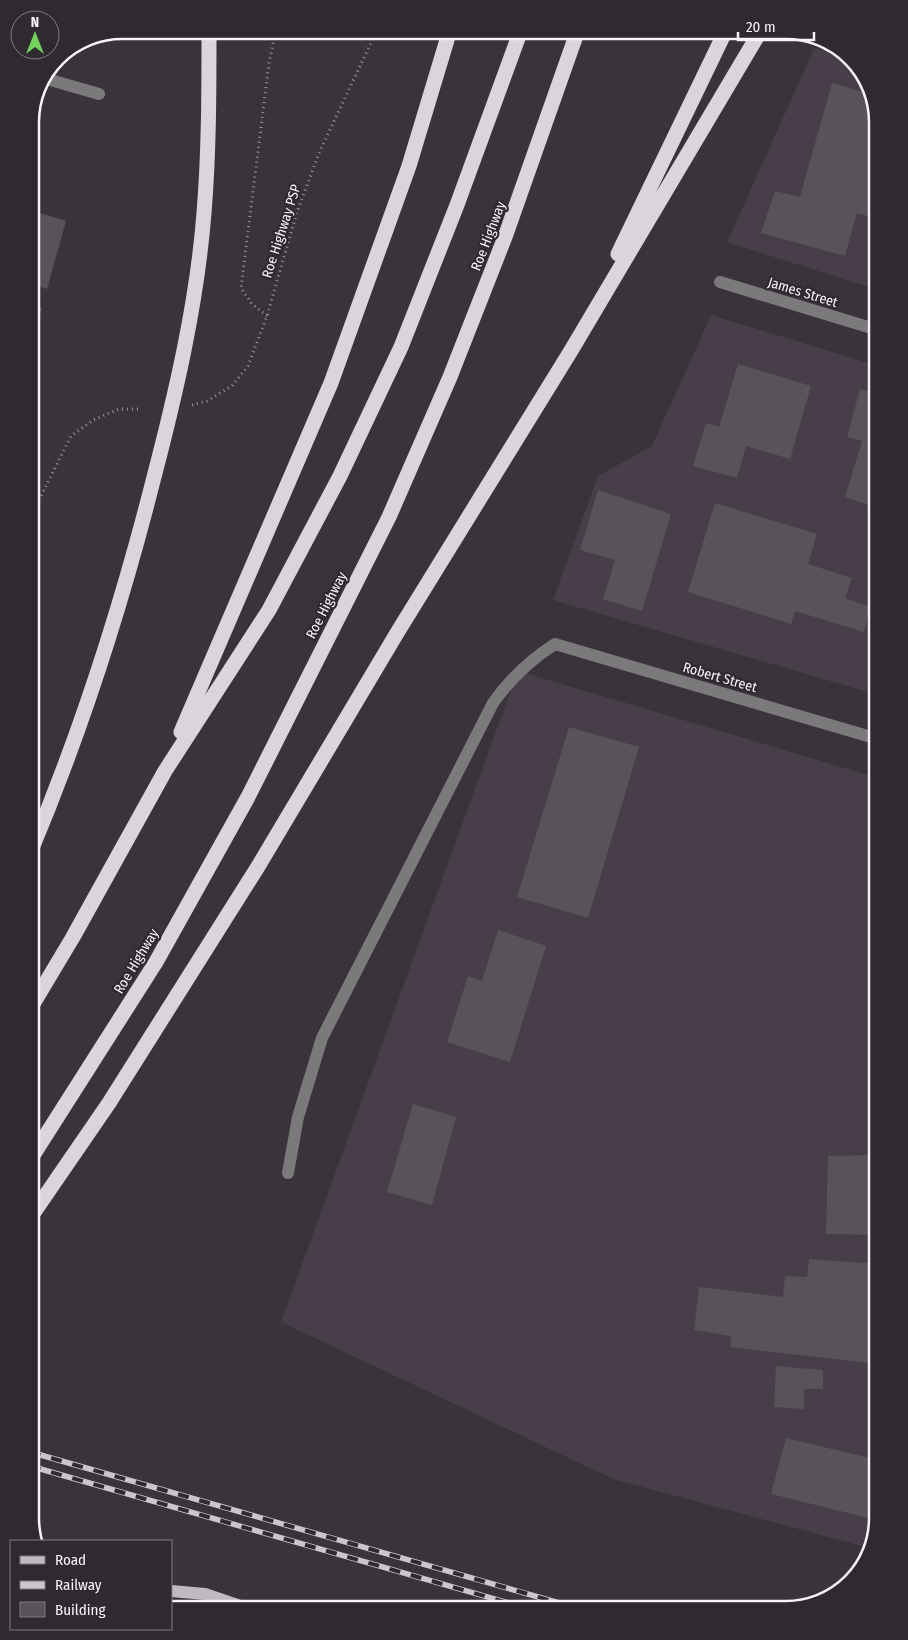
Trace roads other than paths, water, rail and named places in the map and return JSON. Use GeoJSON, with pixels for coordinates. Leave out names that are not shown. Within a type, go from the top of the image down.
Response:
{"type":"FeatureCollection","features":[{"type":"Feature","properties":{"kind":"highway"},"geometry":{"type":"LineString","coordinates":[[39,831],[53,798],[92,689],[138,542],[169,419],[195,283],[204,213],[209,102],[208,39]]}},
{"type":"Feature","properties":{"kind":"highway"},"geometry":{"type":"LineString","coordinates":[[165,771],[331,383],[409,166],[447,39]]}},
{"type":"Feature","properties":{"kind":"highway"},"geometry":{"type":"LineString","coordinates":[[39,994],[73,937],[165,771],[269,610],[344,467],[404,338],[457,205],[518,39]]}},
{"type":"Feature","properties":{"kind":"highway","name":"Roe Highway"},"geometry":{"type":"LineString","coordinates":[[39,1146],[156,962],[248,797],[389,517],[450,377],[505,237],[575,39]]}},
{"type":"Feature","properties":{"kind":"highway"},"geometry":{"type":"LineString","coordinates":[[572,350],[722,39]]}},
{"type":"Feature","properties":{"kind":"highway"},"geometry":{"type":"LineString","coordinates":[[39,1205],[109,1103],[248,882],[397,633],[572,350],[756,39]]}},
{"type":"Feature","properties":{"kind":"main road"},"geometry":{"type":"LineString","coordinates":[[172,1591],[204,1594],[225,1601]]}},
{"type":"Feature","properties":{"kind":"street"},"geometry":{"type":"LineString","coordinates":[[50,80],[99,94]]}},
{"type":"Feature","properties":{"kind":"street","name":"James Street"},"geometry":{"type":"LineString","coordinates":[[720,282],[869,327]]}},
{"type":"Feature","properties":{"kind":"street","name":"Robert Street"},"geometry":{"type":"LineString","coordinates":[[288,1173],[298,1117],[322,1038],[386,909],[493,703],[509,681],[537,655],[554,644],[869,736]]}},
{"type":"Feature","properties":{"kind":"railway"},"geometry":{"type":"LineString","coordinates":[[39,1455],[552,1601]]}},
{"type":"Feature","properties":{"kind":"railway"},"geometry":{"type":"LineString","coordinates":[[39,1469],[502,1601]]}}]}
